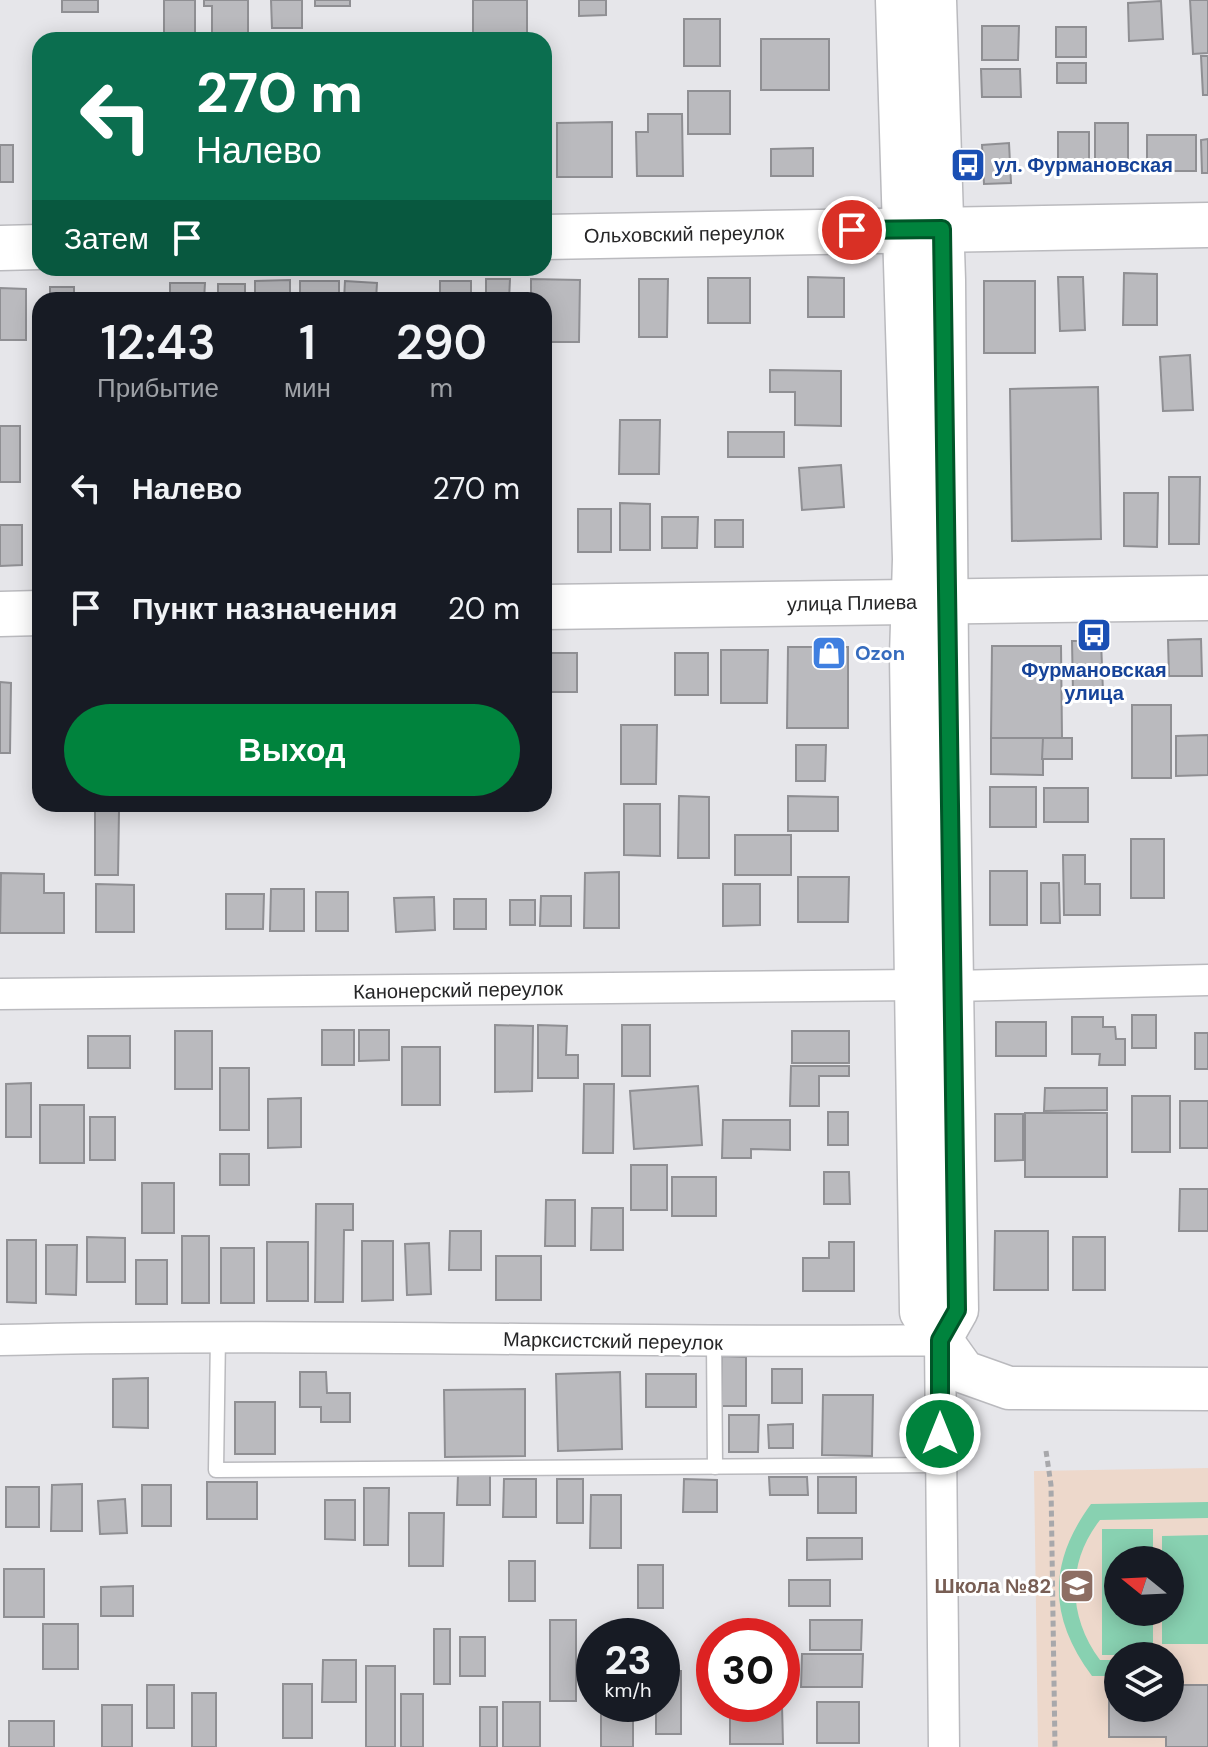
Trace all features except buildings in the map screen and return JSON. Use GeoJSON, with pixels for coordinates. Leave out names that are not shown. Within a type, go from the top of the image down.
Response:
{"type":"FeatureCollection","features":[{"type":"Feature","properties":{"kind":"main road","name":"Ольховский переулок"},"geometry":{"type":"LineString","coordinates":[[552,237],[1208,225]]}},
{"type":"Feature","properties":{"kind":"main road"},"geometry":{"type":"LineString","coordinates":[[0,248],[32,247]]}},
{"type":"Feature","properties":{"kind":"main road","name":"улица Плиева"},"geometry":{"type":"LineString","coordinates":[[552,607],[1208,598]]}},
{"type":"Feature","properties":{"kind":"main road"},"geometry":{"type":"LineString","coordinates":[[0,614],[32,613]]}},
{"type":"Feature","properties":{"kind":"street"},"geometry":{"type":"LineString","coordinates":[[897,0],[923,229]]}},
{"type":"Feature","properties":{"kind":"street"},"geometry":{"type":"LineString","coordinates":[[935,0],[923,229],[934,986],[921,1312],[964,1372],[1009,1388],[1208,1389]]}},
{"type":"Feature","properties":{"kind":"street","name":"Канонерский переулок"},"geometry":{"type":"LineString","coordinates":[[0,994],[934,986],[1208,980]]}},
{"type":"Feature","properties":{"kind":"street","name":"Марксистский переулок"},"geometry":{"type":"LineString","coordinates":[[0,1340],[218,1334],[714,1343],[940,1340]]}},
{"type":"Feature","properties":{"kind":"street"},"geometry":{"type":"LineString","coordinates":[[940,1340],[944,1747]]}},
{"type":"Feature","properties":{"kind":"lane"},"geometry":{"type":"LineString","coordinates":[[218,1334],[216,1470],[940,1465]]}},
{"type":"Feature","properties":{"kind":"lane"},"geometry":{"type":"LineString","coordinates":[[714,1343],[715,1467]]}},
{"type":"Feature","properties":{"kind":"path"},"geometry":{"type":"LineString","coordinates":[[1046,1451],[1051,1485],[1055,1747]]}},
{"type":"Feature","properties":{"kind":"shaded area","name":"Школа №82"},"geometry":{"type":"Polygon","coordinates":[[[1208,1468],[1208,1747],[1038,1747],[1034,1471],[1208,1468]]]}},
{"type":"Feature","properties":{"kind":"green space"},"geometry":{"type":"Polygon","coordinates":[[[1208,1502],[1208,1518],[1100,1520],[1089,1537],[1081,1554],[1075,1590],[1077,1608],[1089,1643],[1100,1660],[1104,1660],[1104,1676],[1092,1676],[1067,1633],[1059,1590],[1067,1547],[1091,1504],[1208,1502]]]}},
{"type":"Feature","properties":{"kind":"green space"},"geometry":{"type":"Polygon","coordinates":[[[1102,1529],[1153,1529],[1153,1546],[1104,1546],[1104,1626],[1153,1626],[1153,1642],[1104,1642],[1102,1655],[1102,1529]]]}},
{"type":"Feature","properties":{"kind":"green space"},"geometry":{"type":"Polygon","coordinates":[[[1208,1535],[1208,1644],[1162,1642],[1162,1626],[1184,1626],[1184,1546],[1162,1546],[1162,1536],[1208,1535]]]}},
{"type":"Feature","properties":{"kind":"place","name":"ул. Фурмановская"},"geometry":{"type":"Point","coordinates":[968,165]}},
{"type":"Feature","properties":{"kind":"place","name":"Фурмановская улица"},"geometry":{"type":"Point","coordinates":[1094,635]}},
{"type":"Feature","properties":{"kind":"place","name":"Ozon"},"geometry":{"type":"Point","coordinates":[829,653]}},
{"type":"Feature","properties":{"kind":"place","name":"Школа №82"},"geometry":{"type":"Point","coordinates":[1077,1586]}},
{"type":"Feature","properties":{"kind":"route"},"geometry":{"type":"LineString","coordinates":[[852,230],[942,229],[949,558],[947,656],[957,1310],[940,1340],[940,1434]]}}]}
